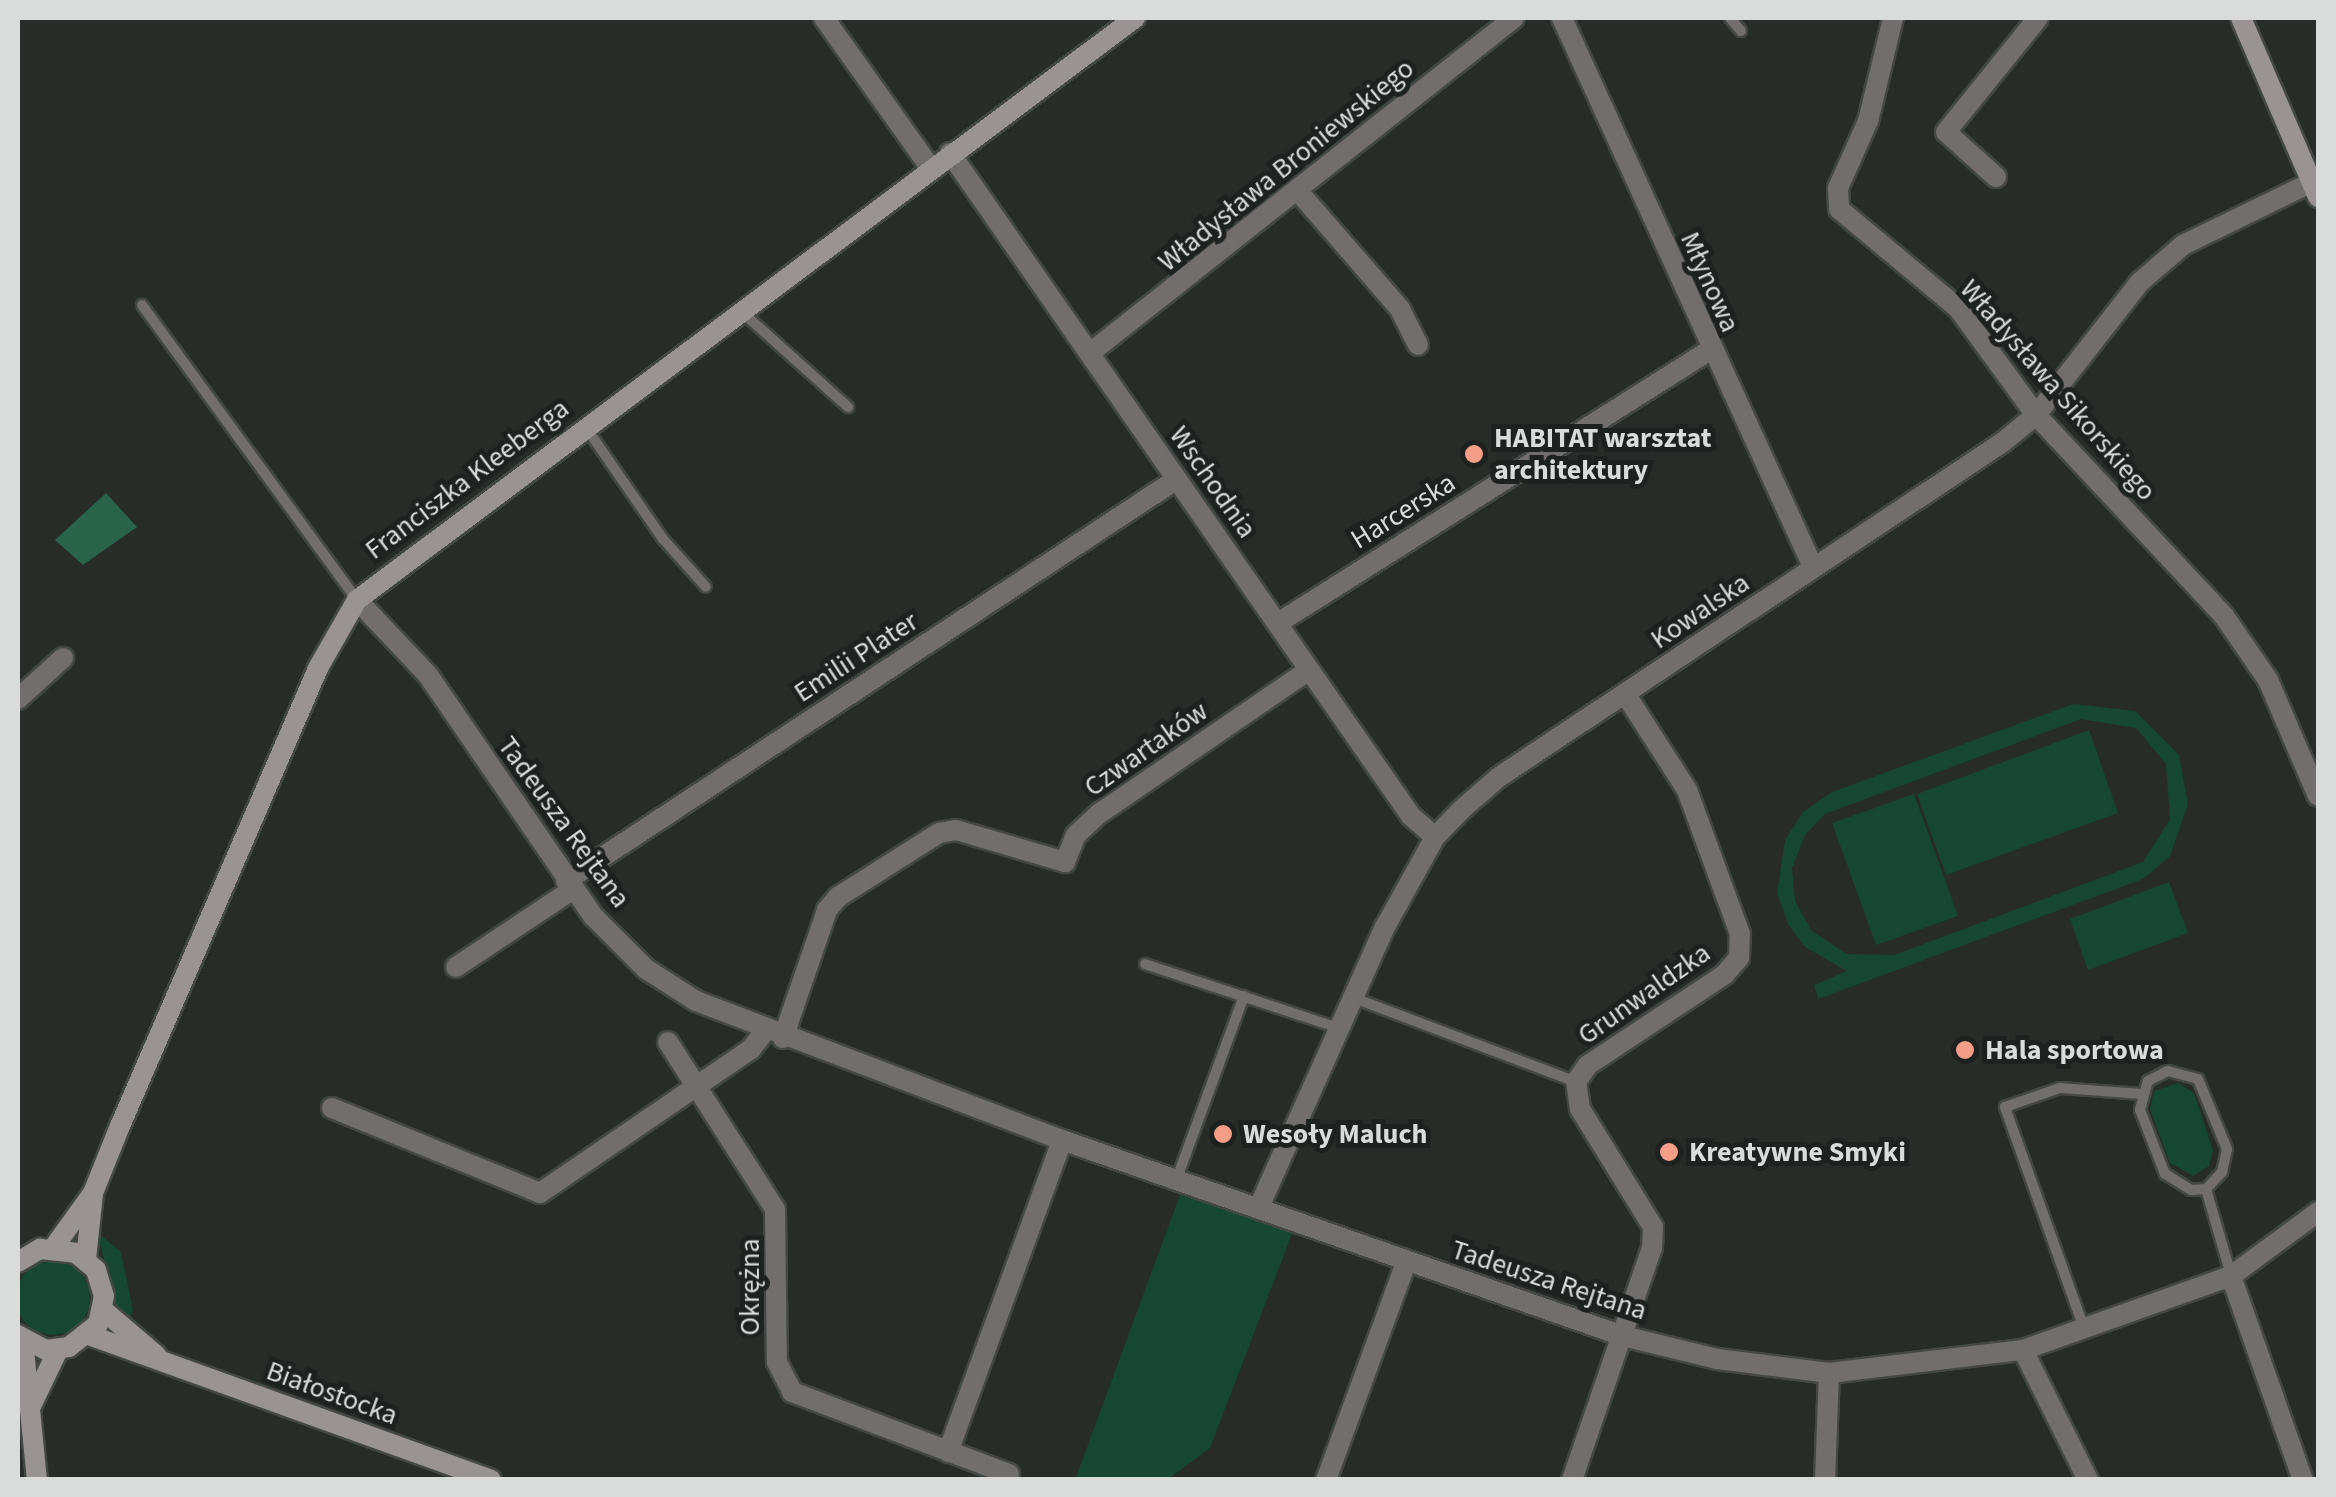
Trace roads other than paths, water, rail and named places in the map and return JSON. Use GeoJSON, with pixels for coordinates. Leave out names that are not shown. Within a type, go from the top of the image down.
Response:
{"type":"FeatureCollection","features":[{"type":"Feature","properties":{"kind":"street"},"geometry":{"type":"LineString","coordinates":[[824,18],[930,167]]}},
{"type":"Feature","properties":{"kind":"street","name":"Franciszka Kleeberga"},"geometry":{"type":"LineString","coordinates":[[54,1248],[93,1194],[318,668],[357,600],[585,425],[1134,18]]}},
{"type":"Feature","properties":{"kind":"street","name":"Władysława Broniewskiego"},"geometry":{"type":"LineString","coordinates":[[1090,353],[1514,18]]}},
{"type":"Feature","properties":{"kind":"street","name":"Młynowa"},"geometry":{"type":"LineString","coordinates":[[1562,18],[1710,350],[1813,567]]}},
{"type":"Feature","properties":{"kind":"street","name":"Władysława Sikorskiego"},"geometry":{"type":"LineString","coordinates":[[1894,18],[1868,121],[1838,188],[1838,209],[1958,308],[2036,415],[2224,616],[2268,680],[2318,796]]}},
{"type":"Feature","properties":{"kind":"street"},"geometry":{"type":"LineString","coordinates":[[1996,177],[1946,132],[2038,18]]}},
{"type":"Feature","properties":{"kind":"street"},"geometry":{"type":"LineString","coordinates":[[2241,18],[2315,189]]}},
{"type":"Feature","properties":{"kind":"street","name":"Wschodnia"},"geometry":{"type":"LineString","coordinates":[[950,153],[1411,816],[1435,838]]}},
{"type":"Feature","properties":{"kind":"street","name":"Kowalska"},"geometry":{"type":"LineString","coordinates":[[1259,1208],[1354,998],[1435,838],[1499,777],[2036,415],[2140,282],[2182,245],[2315,189]]}},
{"type":"Feature","properties":{"kind":"street"},"geometry":{"type":"LineString","coordinates":[[1297,190],[1400,309],[1418,345]]}},
{"type":"Feature","properties":{"kind":"street","name":"Harcerska"},"geometry":{"type":"LineString","coordinates":[[1278,623],[1710,350]]}},
{"type":"Feature","properties":{"kind":"street","name":"Emilii Plater"},"geometry":{"type":"LineString","coordinates":[[456,967],[569,885],[1177,479]]}},
{"type":"Feature","properties":{"kind":"street","name":"Tadeusza Rejtana"},"geometry":{"type":"LineString","coordinates":[[357,600],[428,676],[569,885],[646,969],[696,1001],[774,1034],[1062,1140],[1622,1336],[1716,1359],[1828,1373],[2023,1350],[2086,1332],[2231,1276],[2318,1212]]}},
{"type":"Feature","properties":{"kind":"street"},"geometry":{"type":"LineString","coordinates":[[18,698],[64,658]]}},
{"type":"Feature","properties":{"kind":"street","name":"Czwartaków"},"geometry":{"type":"LineString","coordinates":[[774,1034],[827,910],[838,897],[938,833],[956,830],[1065,862],[1076,835],[1100,813],[1309,670]]}},
{"type":"Feature","properties":{"kind":"street","name":"Grunwaldzka"},"geometry":{"type":"LineString","coordinates":[[1572,1480],[1622,1336],[1654,1227],[1580,1109],[1576,1082],[1588,1065],[1724,975],[1739,958],[1740,934],[1686,790],[1626,695]]}},
{"type":"Feature","properties":{"kind":"street"},"geometry":{"type":"LineString","coordinates":[[332,1108],[540,1193],[774,1034]]}},
{"type":"Feature","properties":{"kind":"street","name":"Okrężna"},"geometry":{"type":"LineString","coordinates":[[668,1042],[776,1209],[782,1377],[813,1404],[1009,1474]]}},
{"type":"Feature","properties":{"kind":"street"},"geometry":{"type":"LineString","coordinates":[[948,1452],[1062,1140]]}},
{"type":"Feature","properties":{"kind":"street","name":"Franciszka Kleeberga"},"geometry":{"type":"LineString","coordinates":[[86,1259],[93,1194]]}},
{"type":"Feature","properties":{"kind":"street"},"geometry":{"type":"LineString","coordinates":[[21,1255],[54,1248],[86,1259],[102,1282],[103,1310],[89,1335],[58,1350],[31,1406],[26,1437],[38,1480]]}},
{"type":"Feature","properties":{"kind":"street"},"geometry":{"type":"LineString","coordinates":[[1326,1480],[1406,1262]]}},
{"type":"Feature","properties":{"kind":"street"},"geometry":{"type":"LineString","coordinates":[[2231,1276],[2296,1476]]}},
{"type":"Feature","properties":{"kind":"street","name":"Białostocka"},"geometry":{"type":"LineString","coordinates":[[103,1310],[156,1355]]}},
{"type":"Feature","properties":{"kind":"street","name":"Białostocka"},"geometry":{"type":"LineString","coordinates":[[89,1335],[156,1355],[491,1480]]}},
{"type":"Feature","properties":{"kind":"street"},"geometry":{"type":"LineString","coordinates":[[31,1406],[20,1338],[58,1350]]}},
{"type":"Feature","properties":{"kind":"street"},"geometry":{"type":"LineString","coordinates":[[2023,1350],[2088,1480]]}},
{"type":"Feature","properties":{"kind":"street"},"geometry":{"type":"LineString","coordinates":[[1825,1480],[1828,1373]]}},
{"type":"Feature","properties":{"kind":"lane"},"geometry":{"type":"LineString","coordinates":[[1730,18],[1742,31]]}},
{"type":"Feature","properties":{"kind":"lane"},"geometry":{"type":"LineString","coordinates":[[142,305],[357,600]]}},
{"type":"Feature","properties":{"kind":"lane"},"geometry":{"type":"LineString","coordinates":[[740,309],[848,408]]}},
{"type":"Feature","properties":{"kind":"lane"},"geometry":{"type":"LineString","coordinates":[[585,425],[663,539],[706,588]]}},
{"type":"Feature","properties":{"kind":"lane"},"geometry":{"type":"LineString","coordinates":[[1144,964],[1340,1028]]}},
{"type":"Feature","properties":{"kind":"lane"},"geometry":{"type":"LineString","coordinates":[[1177,1178],[1244,996]]}},
{"type":"Feature","properties":{"kind":"lane"},"geometry":{"type":"LineString","coordinates":[[1354,998],[1576,1082]]}},
{"type":"Feature","properties":{"kind":"lane"},"geometry":{"type":"LineString","coordinates":[[2168,1070],[2198,1080],[2227,1149],[2222,1172],[2206,1189],[2191,1190],[2165,1174],[2140,1110],[2141,1094],[2148,1082],[2168,1070]]}},
{"type":"Feature","properties":{"kind":"lane"},"geometry":{"type":"LineString","coordinates":[[2086,1332],[2005,1107],[2060,1088],[2141,1094]]}},
{"type":"Feature","properties":{"kind":"lane"},"geometry":{"type":"LineString","coordinates":[[2206,1189],[2231,1276]]}},
{"type":"Feature","properties":{"kind":"place","name":"HABITAT warsztat architektury"},"geometry":{"type":"Point","coordinates":[1474,454]}},
{"type":"Feature","properties":{"kind":"place","name":"Hala sportowa"},"geometry":{"type":"Point","coordinates":[1965,1050]}},
{"type":"Feature","properties":{"kind":"place","name":"Wesoły Maluch"},"geometry":{"type":"Point","coordinates":[1223,1134]}},
{"type":"Feature","properties":{"kind":"place","name":"Kreatywne Smyki"},"geometry":{"type":"Point","coordinates":[1669,1152]}}]}
